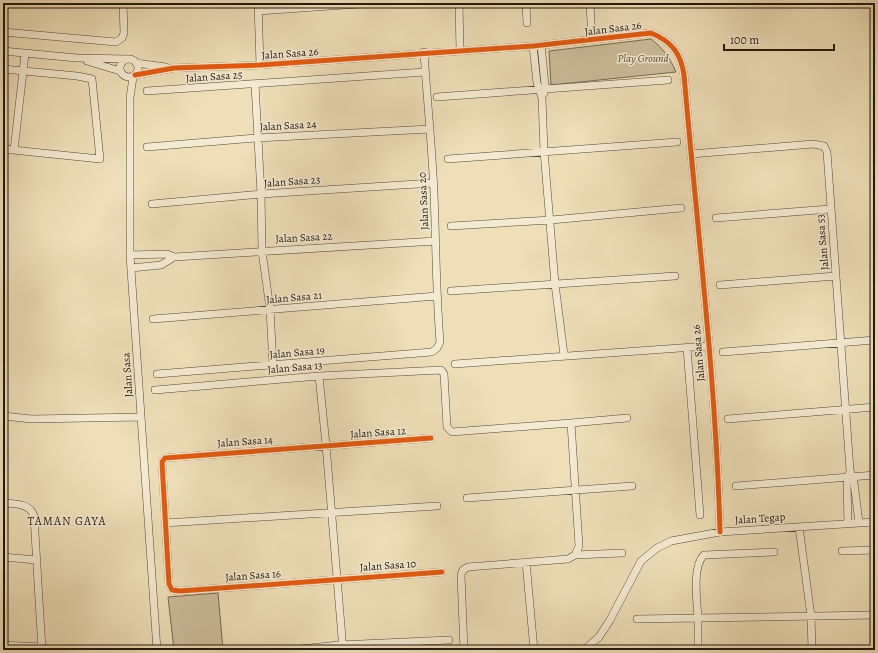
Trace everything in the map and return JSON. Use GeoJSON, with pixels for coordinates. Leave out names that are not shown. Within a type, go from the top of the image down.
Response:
{"type":"FeatureCollection","features":[{"type":"Feature","properties":{"kind":"street"},"geometry":{"type":"LineString","coordinates":[[3,32],[116,42],[122,38],[124,33],[123,3]]}},
{"type":"Feature","properties":{"kind":"street"},"geometry":{"type":"LineString","coordinates":[[258,3],[260,65]]}},
{"type":"Feature","properties":{"kind":"street"},"geometry":{"type":"LineString","coordinates":[[258,11],[324,5],[373,3]]}},
{"type":"Feature","properties":{"kind":"street"},"geometry":{"type":"LineString","coordinates":[[459,3],[460,50]]}},
{"type":"Feature","properties":{"kind":"street"},"geometry":{"type":"LineString","coordinates":[[526,3],[527,23]]}},
{"type":"Feature","properties":{"kind":"street"},"geometry":{"type":"LineString","coordinates":[[590,3],[592,40]]}},
{"type":"Feature","properties":{"kind":"street","name":"Jalan Sasa 26"},"geometry":{"type":"LineString","coordinates":[[134,76],[174,68],[260,65],[424,52],[533,46],[651,33],[663,38],[676,50],[682,63],[708,346],[719,488],[720,532]]}},
{"type":"Feature","properties":{"kind":"street"},"geometry":{"type":"LineString","coordinates":[[541,45],[544,151],[551,220],[555,284],[564,355]]}},
{"type":"Feature","properties":{"kind":"street"},"geometry":{"type":"LineString","coordinates":[[533,46],[536,83],[542,93]]}},
{"type":"Feature","properties":{"kind":"street"},"geometry":{"type":"LineString","coordinates":[[3,51],[78,58],[128,59],[136,63],[138,69],[134,76],[78,58]]}},
{"type":"Feature","properties":{"kind":"street","name":"Jalan Sasa 20"},"geometry":{"type":"LineString","coordinates":[[424,52],[436,241],[440,342],[437,348]]}},
{"type":"Feature","properties":{"kind":"street"},"geometry":{"type":"LineString","coordinates":[[14,150],[25,54]]}},
{"type":"Feature","properties":{"kind":"street"},"geometry":{"type":"LineString","coordinates":[[122,73],[122,62],[128,59]]}},
{"type":"Feature","properties":{"kind":"street","name":"Jalan Sasa 26"},"geometry":{"type":"LineString","coordinates":[[136,63],[174,68]]}},
{"type":"Feature","properties":{"kind":"street"},"geometry":{"type":"LineString","coordinates":[[3,69],[77,76],[92,79],[100,158],[3,149]]}},
{"type":"Feature","properties":{"kind":"street","name":"Jalan Sasa 25"},"geometry":{"type":"LineString","coordinates":[[147,92],[425,72]]}},
{"type":"Feature","properties":{"kind":"street","name":"Jalan Sasa"},"geometry":{"type":"LineString","coordinates":[[122,73],[130,98]]}},
{"type":"Feature","properties":{"kind":"street","name":"Jalan Sasa"},"geometry":{"type":"LineString","coordinates":[[134,76],[130,98],[130,255],[157,650]]}},
{"type":"Feature","properties":{"kind":"street"},"geometry":{"type":"LineString","coordinates":[[437,97],[542,93],[668,80]]}},
{"type":"Feature","properties":{"kind":"street"},"geometry":{"type":"LineString","coordinates":[[255,84],[261,194],[262,251],[270,310],[273,365]]}},
{"type":"Feature","properties":{"kind":"street","name":"Jalan Sasa 24"},"geometry":{"type":"LineString","coordinates":[[147,147],[257,138],[430,129]]}},
{"type":"Feature","properties":{"kind":"street"},"geometry":{"type":"LineString","coordinates":[[448,159],[677,142]]}},
{"type":"Feature","properties":{"kind":"street","name":"Jalan Sasa 53"},"geometry":{"type":"LineString","coordinates":[[690,154],[813,144],[821,145],[827,152],[850,475],[859,523]]}},
{"type":"Feature","properties":{"kind":"street","name":"Jalan Sasa 23"},"geometry":{"type":"LineString","coordinates":[[152,204],[261,194],[433,183]]}},
{"type":"Feature","properties":{"kind":"street"},"geometry":{"type":"LineString","coordinates":[[451,226],[551,220],[681,208]]}},
{"type":"Feature","properties":{"kind":"street"},"geometry":{"type":"LineString","coordinates":[[716,218],[830,209]]}},
{"type":"Feature","properties":{"kind":"street","name":"Jalan Sasa 22"},"geometry":{"type":"LineString","coordinates":[[130,255],[167,254],[174,257],[436,241]]}},
{"type":"Feature","properties":{"kind":"street","name":"Jalan Sasa 22"},"geometry":{"type":"LineString","coordinates":[[131,268],[161,265],[174,257]]}},
{"type":"Feature","properties":{"kind":"street"},"geometry":{"type":"LineString","coordinates":[[451,291],[675,276]]}},
{"type":"Feature","properties":{"kind":"street"},"geometry":{"type":"LineString","coordinates":[[720,285],[836,276]]}},
{"type":"Feature","properties":{"kind":"street","name":"Jalan Sasa 21"},"geometry":{"type":"LineString","coordinates":[[153,319],[437,296]]}},
{"type":"Feature","properties":{"kind":"street"},"geometry":{"type":"LineString","coordinates":[[723,352],[840,344],[875,340]]}},
{"type":"Feature","properties":{"kind":"street"},"geometry":{"type":"LineString","coordinates":[[455,364],[564,355],[708,346]]}},
{"type":"Feature","properties":{"kind":"street","name":"Jalan Sasa 19"},"geometry":{"type":"LineString","coordinates":[[157,374],[432,352],[437,348]]}},
{"type":"Feature","properties":{"kind":"street"},"geometry":{"type":"LineString","coordinates":[[686,348],[700,515]]}},
{"type":"Feature","properties":{"kind":"street","name":"Jalan Sasa 13"},"geometry":{"type":"LineString","coordinates":[[155,390],[319,376],[441,370],[444,374],[447,427],[454,433],[571,423]]}},
{"type":"Feature","properties":{"kind":"street"},"geometry":{"type":"LineString","coordinates":[[319,376],[332,514],[341,645]]}},
{"type":"Feature","properties":{"kind":"street"},"geometry":{"type":"LineString","coordinates":[[728,419],[875,407]]}},
{"type":"Feature","properties":{"kind":"street"},"geometry":{"type":"LineString","coordinates":[[3,416],[32,418],[141,417]]}},
{"type":"Feature","properties":{"kind":"street"},"geometry":{"type":"LineString","coordinates":[[576,554],[579,546],[571,423],[627,418]]}},
{"type":"Feature","properties":{"kind":"street","name":"Jalan Sasa 12"},"geometry":{"type":"LineString","coordinates":[[326,445],[431,438]]}},
{"type":"Feature","properties":{"kind":"street","name":"Jalan Sasa 14"},"geometry":{"type":"LineString","coordinates":[[165,523],[162,462],[165,458],[326,445]]}},
{"type":"Feature","properties":{"kind":"street"},"geometry":{"type":"LineString","coordinates":[[736,486],[850,475],[875,475]]}},
{"type":"Feature","properties":{"kind":"street","name":"Jalan Sasa 53"},"geometry":{"type":"LineString","coordinates":[[848,524],[850,475]]}},
{"type":"Feature","properties":{"kind":"street"},"geometry":{"type":"LineString","coordinates":[[467,498],[632,486]]}},
{"type":"Feature","properties":{"kind":"street"},"geometry":{"type":"LineString","coordinates":[[3,503],[21,505],[30,508],[34,516],[42,649],[3,645]]}},
{"type":"Feature","properties":{"kind":"street"},"geometry":{"type":"LineString","coordinates":[[165,523],[332,514],[437,506]]}},
{"type":"Feature","properties":{"kind":"street","name":"Jalan Tegap"},"geometry":{"type":"LineString","coordinates":[[584,650],[599,637],[610,620],[641,561],[658,548],[671,541],[720,532],[875,522]]}},
{"type":"Feature","properties":{"kind":"street","name":"Jalan Sasa 16"},"geometry":{"type":"LineString","coordinates":[[165,523],[169,584],[172,590],[336,579]]}},
{"type":"Feature","properties":{"kind":"street"},"geometry":{"type":"LineString","coordinates":[[799,527],[811,616],[812,650]]}},
{"type":"Feature","properties":{"kind":"street"},"geometry":{"type":"LineString","coordinates":[[842,550],[875,550]]}},
{"type":"Feature","properties":{"kind":"street"},"geometry":{"type":"LineString","coordinates":[[698,650],[698,561],[704,555],[774,552]]}},
{"type":"Feature","properties":{"kind":"street"},"geometry":{"type":"LineString","coordinates":[[464,650],[461,575],[462,570],[468,566],[568,559],[576,554],[622,553]]}},
{"type":"Feature","properties":{"kind":"street"},"geometry":{"type":"LineString","coordinates":[[3,557],[36,560]]}},
{"type":"Feature","properties":{"kind":"street"},"geometry":{"type":"LineString","coordinates":[[526,562],[534,650]]}},
{"type":"Feature","properties":{"kind":"street","name":"Jalan Sasa 10"},"geometry":{"type":"LineString","coordinates":[[336,579],[442,572]]}},
{"type":"Feature","properties":{"kind":"street"},"geometry":{"type":"LineString","coordinates":[[637,619],[875,615]]}},
{"type":"Feature","properties":{"kind":"street"},"geometry":{"type":"LineString","coordinates":[[291,650],[341,645],[449,640]]}},
{"type":"Feature","properties":{"kind":"green space","name":"Play Ground"},"geometry":{"type":"Polygon","coordinates":[[[651,39],[666,54],[676,72],[551,85],[549,51],[651,39]]]}},
{"type":"Feature","properties":{"kind":"green space"},"geometry":{"type":"Polygon","coordinates":[[[218,593],[223,650],[174,650],[168,597],[218,593]]]}},
{"type":"Feature","properties":{"kind":"cycle path"},"geometry":{"type":"LineString","coordinates":[[135,75],[174,68],[260,65],[533,46],[651,33],[664,40],[678,54],[683,67],[684,75],[715,418],[720,532]]}},
{"type":"Feature","properties":{"kind":"cycle path"},"geometry":{"type":"LineString","coordinates":[[431,438],[165,458],[162,462],[169,584],[172,590],[180,591],[442,572]]}},
{"type":"Feature","properties":{"kind":"district","name":"TAMAN GAYA"},"geometry":{"type":"Point","coordinates":[67,521]}}]}
